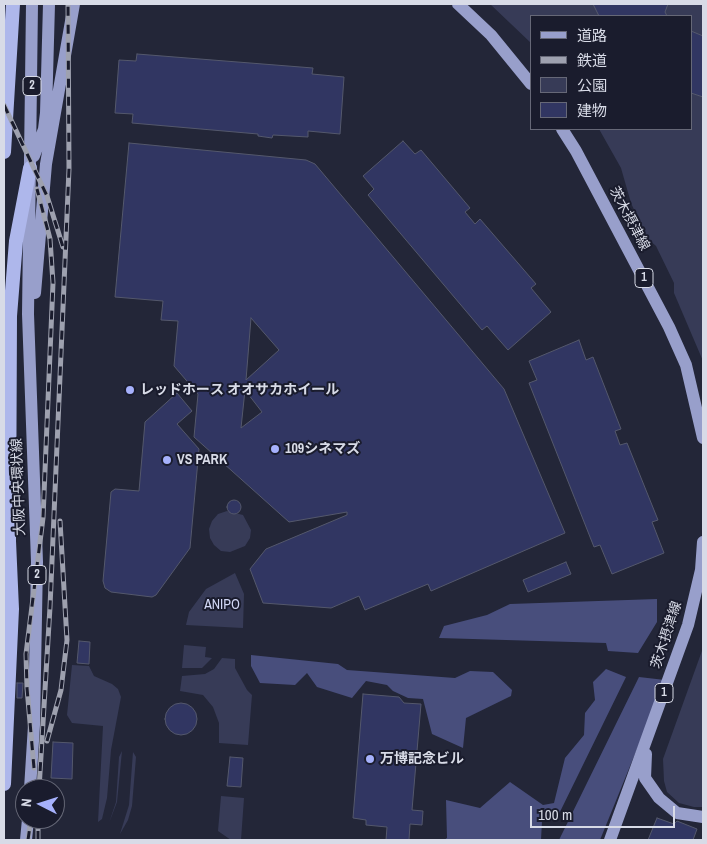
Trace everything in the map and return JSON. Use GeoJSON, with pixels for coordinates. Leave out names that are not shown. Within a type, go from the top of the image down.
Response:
{"type":"FeatureCollection","features":[{"type":"Feature","properties":{"kind":"highway"},"geometry":{"type":"LineString","coordinates":[[4,152],[13,4]]}},
{"type":"Feature","properties":{"kind":"highway"},"geometry":{"type":"LineString","coordinates":[[4,784],[12,609],[9,541],[10,316],[16,241],[30,168]]}},
{"type":"Feature","properties":{"kind":"main road","name":"大阪中央環状線"},"geometry":{"type":"LineString","coordinates":[[31,779],[34,725],[37,562],[27,266],[32,4]]}},
{"type":"Feature","properties":{"kind":"main road"},"geometry":{"type":"LineString","coordinates":[[30,168],[44,128],[46,113],[49,4]]}},
{"type":"Feature","properties":{"kind":"main road"},"geometry":{"type":"LineString","coordinates":[[29,362],[46,164],[74,4]]}},
{"type":"Feature","properties":{"kind":"main road"},"geometry":{"type":"LineString","coordinates":[[458,4],[491,35],[530,83]]}},
{"type":"Feature","properties":{"kind":"main road","name":"茨木摂津線"},"geometry":{"type":"LineString","coordinates":[[563,130],[576,151],[669,326],[686,365],[703,438]]}},
{"type":"Feature","properties":{"kind":"main road","name":"茨木摂津線"},"geometry":{"type":"LineString","coordinates":[[610,840],[688,625],[700,570],[703,542]]}},
{"type":"Feature","properties":{"kind":"main road","name":"茨木摂津線"},"geometry":{"type":"LineString","coordinates":[[649,734],[645,767],[645,778],[649,785],[659,798],[677,813],[703,817]]}},
{"type":"Feature","properties":{"kind":"green space"},"geometry":{"type":"Polygon","coordinates":[[[490,4],[703,4],[703,361],[674,293],[674,283],[656,246],[647,238],[631,203],[621,168],[600,130],[692,130],[692,15],[530,15],[530,42],[490,4]]]}},
{"type":"Feature","properties":{"kind":"green space"},"geometry":{"type":"Polygon","coordinates":[[[227,511],[243,515],[251,530],[250,538],[245,546],[230,552],[221,551],[214,545],[210,538],[209,529],[212,521],[218,514],[227,511]]]}},
{"type":"Feature","properties":{"kind":"green space","name":"ANIPO"},"geometry":{"type":"Polygon","coordinates":[[[235,573],[244,594],[243,628],[186,625],[189,612],[206,589],[235,573]]]}},
{"type":"Feature","properties":{"kind":"green space"},"geometry":{"type":"Polygon","coordinates":[[[184,645],[206,647],[205,657],[212,658],[202,668],[182,668],[184,645]]]}},
{"type":"Feature","properties":{"kind":"green space"},"geometry":{"type":"Polygon","coordinates":[[[703,648],[703,807],[694,807],[679,803],[667,792],[664,781],[663,759],[703,648]]]}},
{"type":"Feature","properties":{"kind":"green space"},"geometry":{"type":"Polygon","coordinates":[[[222,658],[235,659],[235,668],[247,690],[252,695],[248,745],[219,743],[219,723],[213,707],[203,695],[180,691],[182,676],[205,674],[214,669],[222,658]]]}},
{"type":"Feature","properties":{"kind":"green space"},"geometry":{"type":"Polygon","coordinates":[[[72,665],[89,666],[94,676],[112,684],[118,689],[121,697],[111,750],[107,798],[102,819],[98,822],[103,726],[72,723],[67,715],[72,665]]]}},
{"type":"Feature","properties":{"kind":"green space"},"geometry":{"type":"Polygon","coordinates":[[[122,751],[117,802],[109,823],[116,802],[119,757],[122,751]]]}},
{"type":"Feature","properties":{"kind":"green space"},"geometry":{"type":"Polygon","coordinates":[[[133,752],[136,757],[132,806],[128,820],[120,834],[129,805],[133,752]]]}},
{"type":"Feature","properties":{"kind":"green space"},"geometry":{"type":"Polygon","coordinates":[[[221,796],[244,798],[241,840],[231,840],[218,831],[221,796]]]}},
{"type":"Feature","properties":{"kind":"shaded area"},"geometry":{"type":"Polygon","coordinates":[[[657,599],[657,622],[638,653],[608,651],[606,643],[439,638],[444,626],[487,615],[510,604],[657,599]]]}},
{"type":"Feature","properties":{"kind":"shaded area"},"geometry":{"type":"Polygon","coordinates":[[[251,655],[338,664],[347,670],[455,678],[470,671],[493,672],[512,690],[511,696],[466,718],[463,748],[432,734],[423,699],[408,698],[393,691],[387,685],[366,681],[352,698],[317,687],[307,673],[295,685],[260,683],[251,666],[251,655]]]}},
{"type":"Feature","properties":{"kind":"shaded area"},"geometry":{"type":"Polygon","coordinates":[[[606,669],[626,677],[556,820],[542,821],[541,840],[444,840],[447,838],[446,800],[480,808],[510,782],[543,805],[554,803],[565,758],[584,735],[585,713],[595,700],[593,682],[606,669]]]}},
{"type":"Feature","properties":{"kind":"shaded area"},"geometry":{"type":"Polygon","coordinates":[[[639,677],[665,680],[600,840],[559,840],[639,677]]]}},
{"type":"Feature","properties":{"kind":"building"},"geometry":{"type":"Polygon","coordinates":[[[593,4],[668,4],[665,12],[666,15],[598,15],[593,4]]]}},
{"type":"Feature","properties":{"kind":"building"},"geometry":{"type":"Polygon","coordinates":[[[692,31],[703,36],[703,97],[692,93],[692,31]]]}},
{"type":"Feature","properties":{"kind":"building"},"geometry":{"type":"Polygon","coordinates":[[[137,54],[313,68],[312,74],[344,77],[340,134],[308,131],[308,137],[273,135],[272,138],[258,136],[258,134],[132,123],[133,114],[115,113],[119,60],[136,61],[137,54]]]}},
{"type":"Feature","properties":{"kind":"building"},"geometry":{"type":"Polygon","coordinates":[[[403,141],[415,154],[421,150],[470,208],[465,212],[475,224],[480,219],[536,284],[531,288],[551,312],[508,350],[487,326],[482,330],[368,195],[374,189],[363,176],[403,141]]]}},
{"type":"Feature","properties":{"kind":"building"},"geometry":{"type":"Polygon","coordinates":[[[129,143],[306,160],[315,164],[504,389],[565,533],[431,591],[428,584],[365,610],[359,596],[331,608],[263,603],[250,569],[266,549],[347,515],[347,512],[289,522],[194,437],[198,394],[174,366],[178,321],[161,320],[163,301],[115,297],[129,143]],[[251,318],[246,380],[279,350],[251,318]],[[245,390],[241,428],[262,412],[245,390]]]}},
{"type":"Feature","properties":{"kind":"building"},"geometry":{"type":"Polygon","coordinates":[[[579,340],[586,360],[593,357],[621,429],[615,431],[620,445],[627,443],[658,520],[652,522],[664,553],[612,574],[600,545],[594,547],[529,383],[537,380],[529,361],[579,340]]]}},
{"type":"Feature","properties":{"kind":"building"},"geometry":{"type":"Polygon","coordinates":[[[177,393],[192,411],[177,424],[199,449],[190,548],[156,595],[152,597],[111,592],[105,588],[103,581],[111,492],[115,489],[139,491],[145,422],[177,393]]]}},
{"type":"Feature","properties":{"kind":"building"},"geometry":{"type":"Polygon","coordinates":[[[231,500],[237,500],[241,507],[237,514],[231,514],[227,510],[227,504],[231,500]]]}},
{"type":"Feature","properties":{"kind":"building"},"geometry":{"type":"Polygon","coordinates":[[[566,562],[571,574],[528,592],[523,580],[566,562]]]}},
{"type":"Feature","properties":{"kind":"building"},"geometry":{"type":"Polygon","coordinates":[[[79,641],[90,642],[89,664],[77,663],[79,641]]]}},
{"type":"Feature","properties":{"kind":"building"},"geometry":{"type":"Polygon","coordinates":[[[17,683],[23,683],[22,698],[17,698],[17,683]]]}},
{"type":"Feature","properties":{"kind":"building","name":"万博記念ビル"},"geometry":{"type":"Polygon","coordinates":[[[363,694],[399,697],[404,703],[421,704],[412,810],[423,811],[422,825],[410,824],[409,840],[386,840],[387,827],[366,825],[366,820],[353,818],[363,694]]]}},
{"type":"Feature","properties":{"kind":"building"},"geometry":{"type":"Polygon","coordinates":[[[181,703],[193,707],[197,719],[193,731],[181,735],[169,731],[165,719],[169,707],[181,703]]]}},
{"type":"Feature","properties":{"kind":"building"},"geometry":{"type":"Polygon","coordinates":[[[53,742],[73,743],[72,779],[51,778],[53,742]]]}},
{"type":"Feature","properties":{"kind":"building"},"geometry":{"type":"Polygon","coordinates":[[[230,757],[243,758],[241,787],[227,786],[230,757]]]}},
{"type":"Feature","properties":{"kind":"building"},"geometry":{"type":"Polygon","coordinates":[[[657,818],[674,824],[677,821],[697,829],[693,840],[648,840],[657,818]]]}},
{"type":"Feature","properties":{"kind":"railway"},"geometry":{"type":"LineString","coordinates":[[40,779],[50,607],[69,169],[68,4]]}},
{"type":"Feature","properties":{"kind":"railway"},"geometry":{"type":"LineString","coordinates":[[4,105],[47,196],[63,247]]}},
{"type":"Feature","properties":{"kind":"railway"},"geometry":{"type":"LineString","coordinates":[[34,768],[26,654],[43,518],[53,283],[50,239],[37,189]]}},
{"type":"Feature","properties":{"kind":"railway"},"geometry":{"type":"LineString","coordinates":[[47,741],[61,690],[67,640],[60,521]]}},
{"type":"Feature","properties":{"kind":"railway"},"geometry":{"type":"LineString","coordinates":[[28,840],[30,829]]}},
{"type":"Feature","properties":{"kind":"railway"},"geometry":{"type":"LineString","coordinates":[[38,829],[38,840]]}},
{"type":"Feature","properties":{"kind":"place","name":"レッドホース オオサカホイール"},"geometry":{"type":"Point","coordinates":[130,390]}},
{"type":"Feature","properties":{"kind":"place","name":"109シネマズ"},"geometry":{"type":"Point","coordinates":[275,449]}},
{"type":"Feature","properties":{"kind":"place","name":"VS PARK"},"geometry":{"type":"Point","coordinates":[167,460]}},
{"type":"Feature","properties":{"kind":"place","name":"万博記念ビル"},"geometry":{"type":"Point","coordinates":[370,759]}}]}
